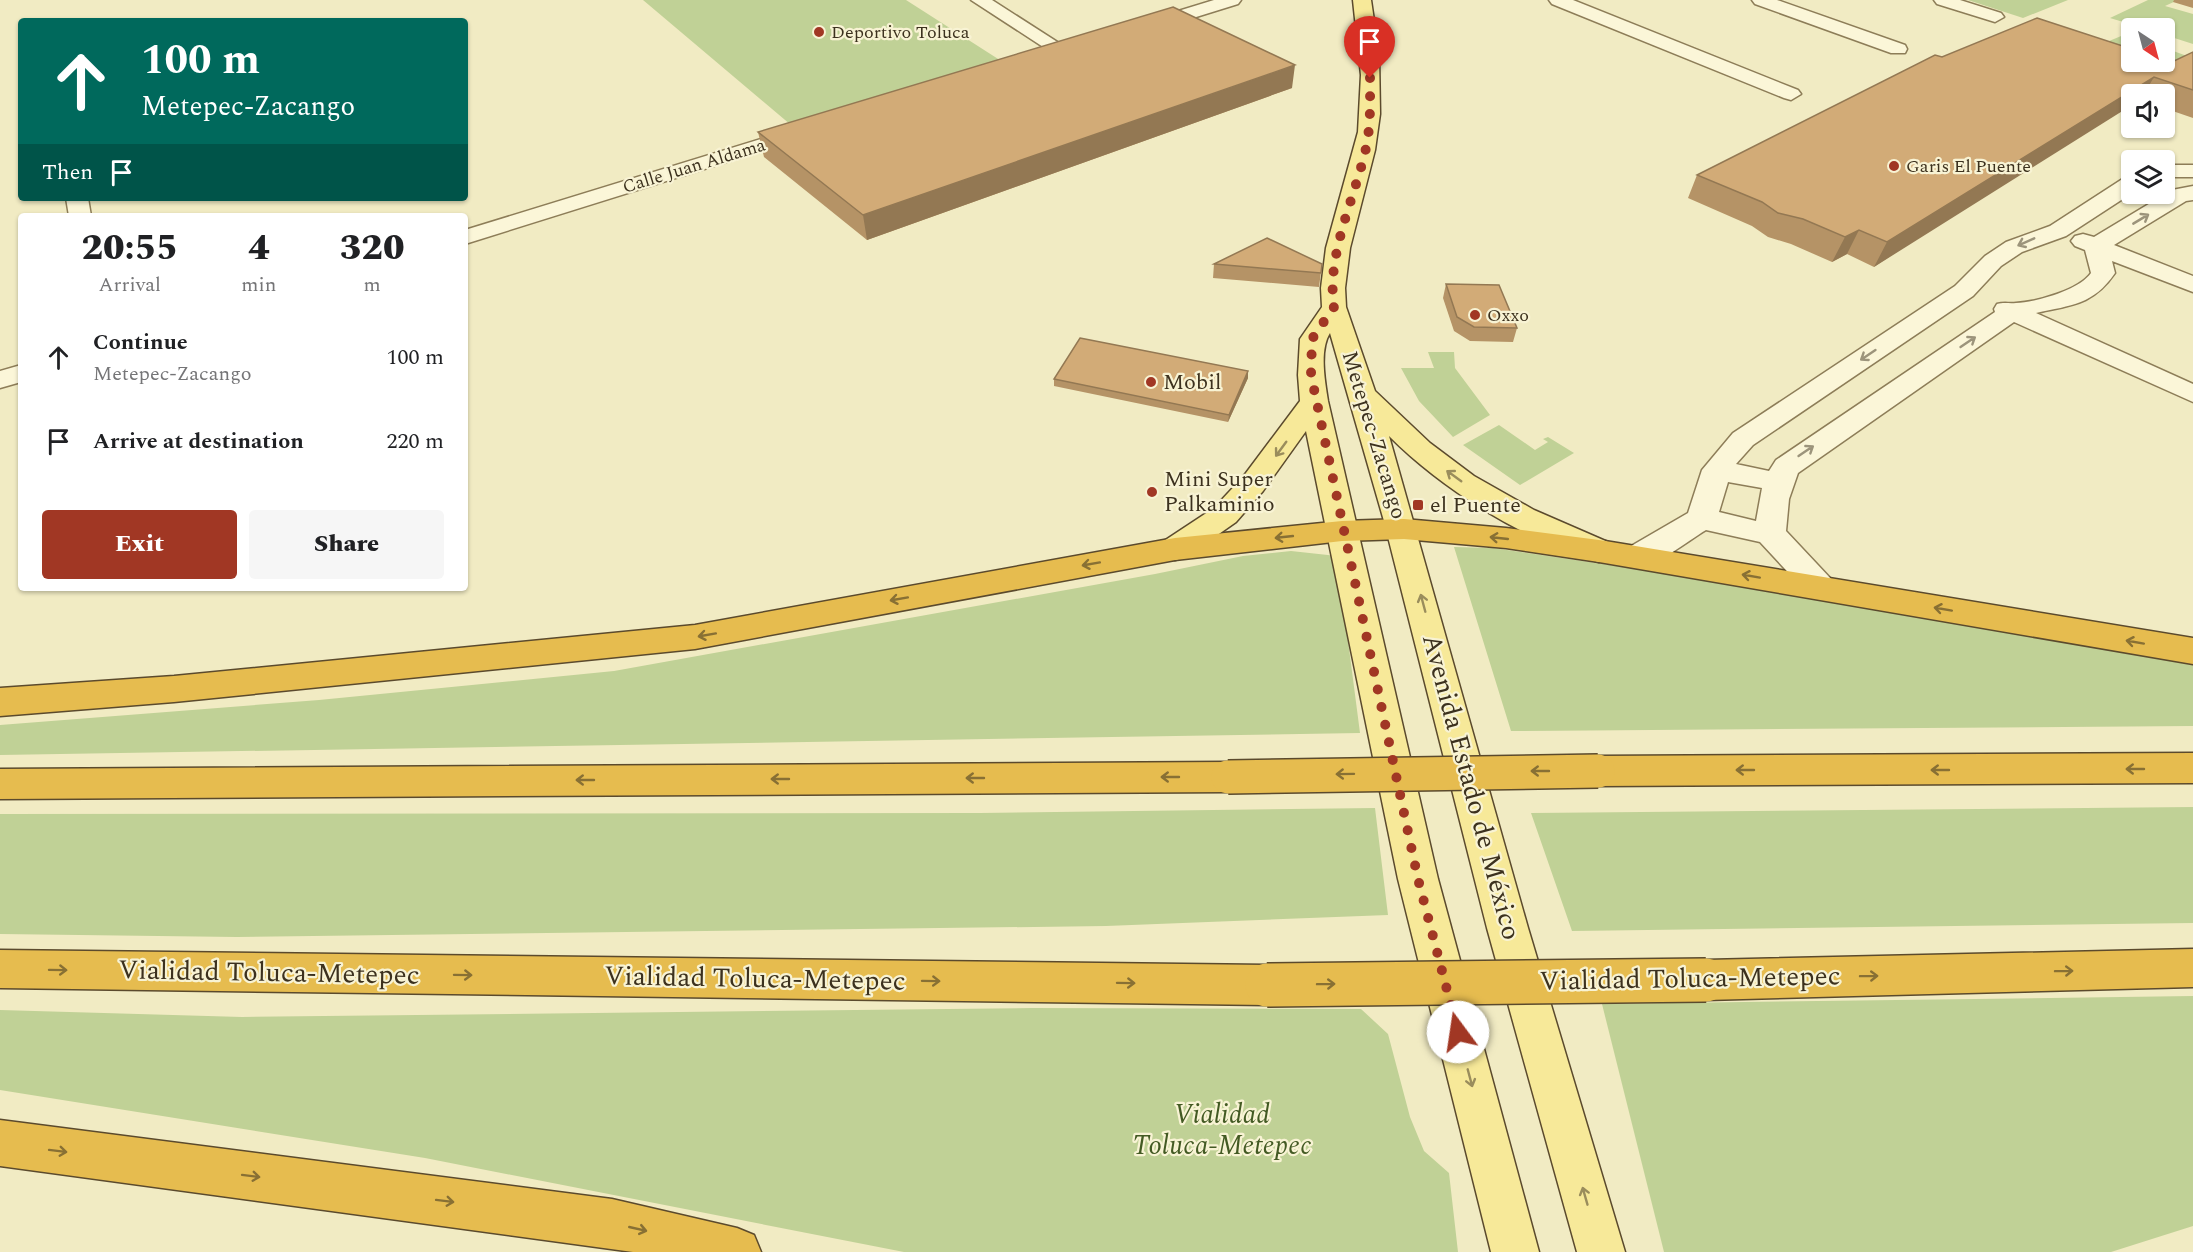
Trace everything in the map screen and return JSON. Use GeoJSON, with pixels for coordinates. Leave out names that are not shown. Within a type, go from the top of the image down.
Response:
{"type":"FeatureCollection","features":[{"type":"Feature","properties":{"kind":"highway"},"geometry":{"type":"LineString","coordinates":[[0,702],[174,689],[694,637],[1175,549],[1342,531],[1404,529],[1506,538],[1599,551],[2193,651]]}},
{"type":"Feature","properties":{"kind":"highway"},"geometry":{"type":"LineString","coordinates":[[0,784],[1228,777],[1598,771],[2193,768]]}},
{"type":"Feature","properties":{"kind":"highway","name":"Vialidad Toluca-Metepec"},"geometry":{"type":"LineString","coordinates":[[0,969],[1268,985],[1706,980],[2193,968]]}},
{"type":"Feature","properties":{"kind":"highway"},"geometry":{"type":"LineString","coordinates":[[0,1143],[612,1222],[737,1252]]}},
{"type":"Feature","properties":{"kind":"main road","name":"Metepec-Zacango"},"geometry":{"type":"LineString","coordinates":[[1362,0],[1369,32],[1370,124],[1342,234],[1332,293],[1334,307],[1364,393],[1404,529]]}},
{"type":"Feature","properties":{"kind":"main road","name":"Metepec-Zacango"},"geometry":{"type":"LineString","coordinates":[[1334,307],[1312,339],[1311,375],[1314,401],[1342,531]]}},
{"type":"Feature","properties":{"kind":"main road"},"geometry":{"type":"LineString","coordinates":[[1364,393],[1401,434],[1477,493],[1522,517],[1599,551]]}},
{"type":"Feature","properties":{"kind":"main road"},"geometry":{"type":"LineString","coordinates":[[1175,549],[1225,515],[1259,477],[1314,401]]}},
{"type":"Feature","properties":{"kind":"main road","name":"Avenida Estado de México"},"geometry":{"type":"LineString","coordinates":[[1404,529],[1495,883],[1601,1252]]}},
{"type":"Feature","properties":{"kind":"main road"},"geometry":{"type":"LineString","coordinates":[[1342,531],[1418,879],[1515,1252]]}},
{"type":"Feature","properties":{"kind":"street"},"geometry":{"type":"LineString","coordinates":[[980,0],[1064,52]]}},
{"type":"Feature","properties":{"kind":"street"},"geometry":{"type":"LineString","coordinates":[[1128,32],[1232,0]]}},
{"type":"Feature","properties":{"kind":"street"},"geometry":{"type":"LineString","coordinates":[[1558,0],[1791,94]]}},
{"type":"Feature","properties":{"kind":"street"},"geometry":{"type":"LineString","coordinates":[[1761,0],[1898,49]]}},
{"type":"Feature","properties":{"kind":"street"},"geometry":{"type":"LineString","coordinates":[[1943,0],[1995,17]]}},
{"type":"Feature","properties":{"kind":"street"},"geometry":{"type":"LineString","coordinates":[[1041,59],[1085,46]]}},
{"type":"Feature","properties":{"kind":"street","name":"Calle Juan Aldama"},"geometry":{"type":"LineString","coordinates":[[468,236],[826,125]]}},
{"type":"Feature","properties":{"kind":"street"},"geometry":{"type":"LineString","coordinates":[[2175,171],[2193,171]]}},
{"type":"Feature","properties":{"kind":"street"},"geometry":{"type":"LineString","coordinates":[[1637,557],[1702,519],[1717,470],[1728,452],[1743,439],[1964,291],[1993,261],[2014,248],[2058,231],[2121,190]]}},
{"type":"Feature","properties":{"kind":"street"},"geometry":{"type":"LineString","coordinates":[[2096,246],[2180,195],[2193,193]]}},
{"type":"Feature","properties":{"kind":"street"},"geometry":{"type":"LineString","coordinates":[[2058,231],[2193,285]]}},
{"type":"Feature","properties":{"kind":"street"},"geometry":{"type":"LineString","coordinates":[[1770,534],[1778,482],[1796,458],[2012,312],[2062,301],[2094,286],[2103,273],[2096,246]]}},
{"type":"Feature","properties":{"kind":"street"},"geometry":{"type":"LineString","coordinates":[[1964,291],[2193,394]]}},
{"type":"Feature","properties":{"kind":"street"},"geometry":{"type":"LineString","coordinates":[[0,380],[18,374]]}},
{"type":"Feature","properties":{"kind":"street"},"geometry":{"type":"LineString","coordinates":[[1717,470],[1778,482]]}},
{"type":"Feature","properties":{"kind":"street"},"geometry":{"type":"LineString","coordinates":[[1702,519],[1770,534],[1821,588]]}},
{"type":"Feature","properties":{"kind":"green space","name":"Deportivo Toluca"},"geometry":{"type":"Polygon","coordinates":[[[643,0],[906,0],[1006,64],[791,125],[643,0]]]}},
{"type":"Feature","properties":{"kind":"green space"},"geometry":{"type":"Polygon","coordinates":[[[1968,0],[2068,0],[2023,18],[1968,0]]]}},
{"type":"Feature","properties":{"kind":"green space"},"geometry":{"type":"Polygon","coordinates":[[[2148,0],[2178,0],[2165,6],[2193,14],[2193,44],[2175,38],[2175,18],[2121,18],[2121,21],[2110,18],[2148,0]]]}},
{"type":"Feature","properties":{"kind":"green space"},"geometry":{"type":"Polygon","coordinates":[[[2121,36],[2121,72],[2155,72],[2131,84],[2121,84],[2121,86],[2085,51],[2121,36]]]}},
{"type":"Feature","properties":{"kind":"green space"},"geometry":{"type":"Polygon","coordinates":[[[2175,52],[2187,56],[2175,62],[2175,52]]]}},
{"type":"Feature","properties":{"kind":"green space"},"geometry":{"type":"Polygon","coordinates":[[[1428,352],[1454,352],[1455,368],[1490,415],[1453,437],[1419,401],[1401,368],[1434,368],[1428,352]]]}},
{"type":"Feature","properties":{"kind":"green space"},"geometry":{"type":"Polygon","coordinates":[[[1499,425],[1535,450],[1548,442],[1543,439],[1548,437],[1574,453],[1520,485],[1463,445],[1499,425]]]}},
{"type":"Feature","properties":{"kind":"green space"},"geometry":{"type":"Polygon","coordinates":[[[1454,547],[1493,548],[1658,572],[2193,665],[2193,726],[1511,731],[1454,547]]]}},
{"type":"Feature","properties":{"kind":"green space"},"geometry":{"type":"Polygon","coordinates":[[[1291,551],[1337,556],[1360,733],[0,755],[0,725],[319,700],[614,671],[1155,574],[1243,556],[1291,551]]]}},
{"type":"Feature","properties":{"kind":"green space"},"geometry":{"type":"Polygon","coordinates":[[[2193,807],[2193,923],[1572,931],[1531,813],[2193,807]]]}},
{"type":"Feature","properties":{"kind":"green space"},"geometry":{"type":"Polygon","coordinates":[[[1375,808],[1388,915],[1106,926],[237,937],[0,934],[0,814],[980,813],[1375,808]]]}},
{"type":"Feature","properties":{"kind":"green space"},"geometry":{"type":"Polygon","coordinates":[[[2193,996],[2193,1226],[2111,1252],[1664,1252],[1602,1004],[2193,996]]]}},
{"type":"Feature","properties":{"kind":"green space","name":"Vialidad Toluca-Metepec"},"geometry":{"type":"Polygon","coordinates":[[[1032,1008],[1361,1009],[1388,1034],[1410,1117],[1424,1151],[1449,1173],[1458,1252],[904,1252],[425,1158],[0,1090],[0,1010],[242,1017],[1032,1008]]]}},
{"type":"Feature","properties":{"kind":"building"},"geometry":{"type":"Polygon","coordinates":[[[1173,7],[1295,65],[863,215],[758,132],[1173,7]]]}},
{"type":"Feature","properties":{"kind":"building","name":"Garis El Puente"},"geometry":{"type":"Polygon","coordinates":[[[2037,18],[2121,45],[2121,72],[2175,72],[2175,61],[2193,52],[2193,90],[2154,77],[2143,84],[2121,84],[2121,97],[1887,242],[1859,230],[1845,237],[1803,219],[1778,213],[1762,202],[1697,175],[1935,55],[1942,57],[2037,18]]]}},
{"type":"Feature","properties":{"kind":"building"},"geometry":{"type":"Polygon","coordinates":[[[1267,238],[1322,264],[1321,273],[1214,264],[1267,238]]]}},
{"type":"Feature","properties":{"kind":"building"},"geometry":{"type":"Polygon","coordinates":[[[1446,284],[1499,285],[1517,328],[1474,327],[1457,317],[1446,284]]]}},
{"type":"Feature","properties":{"kind":"building","name":"Mobil"},"geometry":{"type":"Polygon","coordinates":[[[1080,338],[1248,371],[1229,415],[1054,379],[1080,338]]]}},
{"type":"Feature","properties":{"kind":"place","name":"Deportivo Toluca"},"geometry":{"type":"Point","coordinates":[819,32]}},
{"type":"Feature","properties":{"kind":"place","name":"Garis El Puente"},"geometry":{"type":"Point","coordinates":[1894,166]}},
{"type":"Feature","properties":{"kind":"place","name":"Oxxo"},"geometry":{"type":"Point","coordinates":[1475,315]}},
{"type":"Feature","properties":{"kind":"place","name":"Mobil"},"geometry":{"type":"Point","coordinates":[1151,382]}},
{"type":"Feature","properties":{"kind":"place","name":"Mini Super Palkaminio"},"geometry":{"type":"Point","coordinates":[1152,492]}},
{"type":"Feature","properties":{"kind":"place","name":"el Puente"},"geometry":{"type":"Point","coordinates":[1418,505]}},
{"type":"Feature","properties":{"kind":"route"},"geometry":{"type":"LineString","coordinates":[[1370,78],[1370,124],[1342,234],[1332,293],[1334,307],[1312,339],[1311,375],[1314,401],[1418,879],[1458,1032]]}}]}
